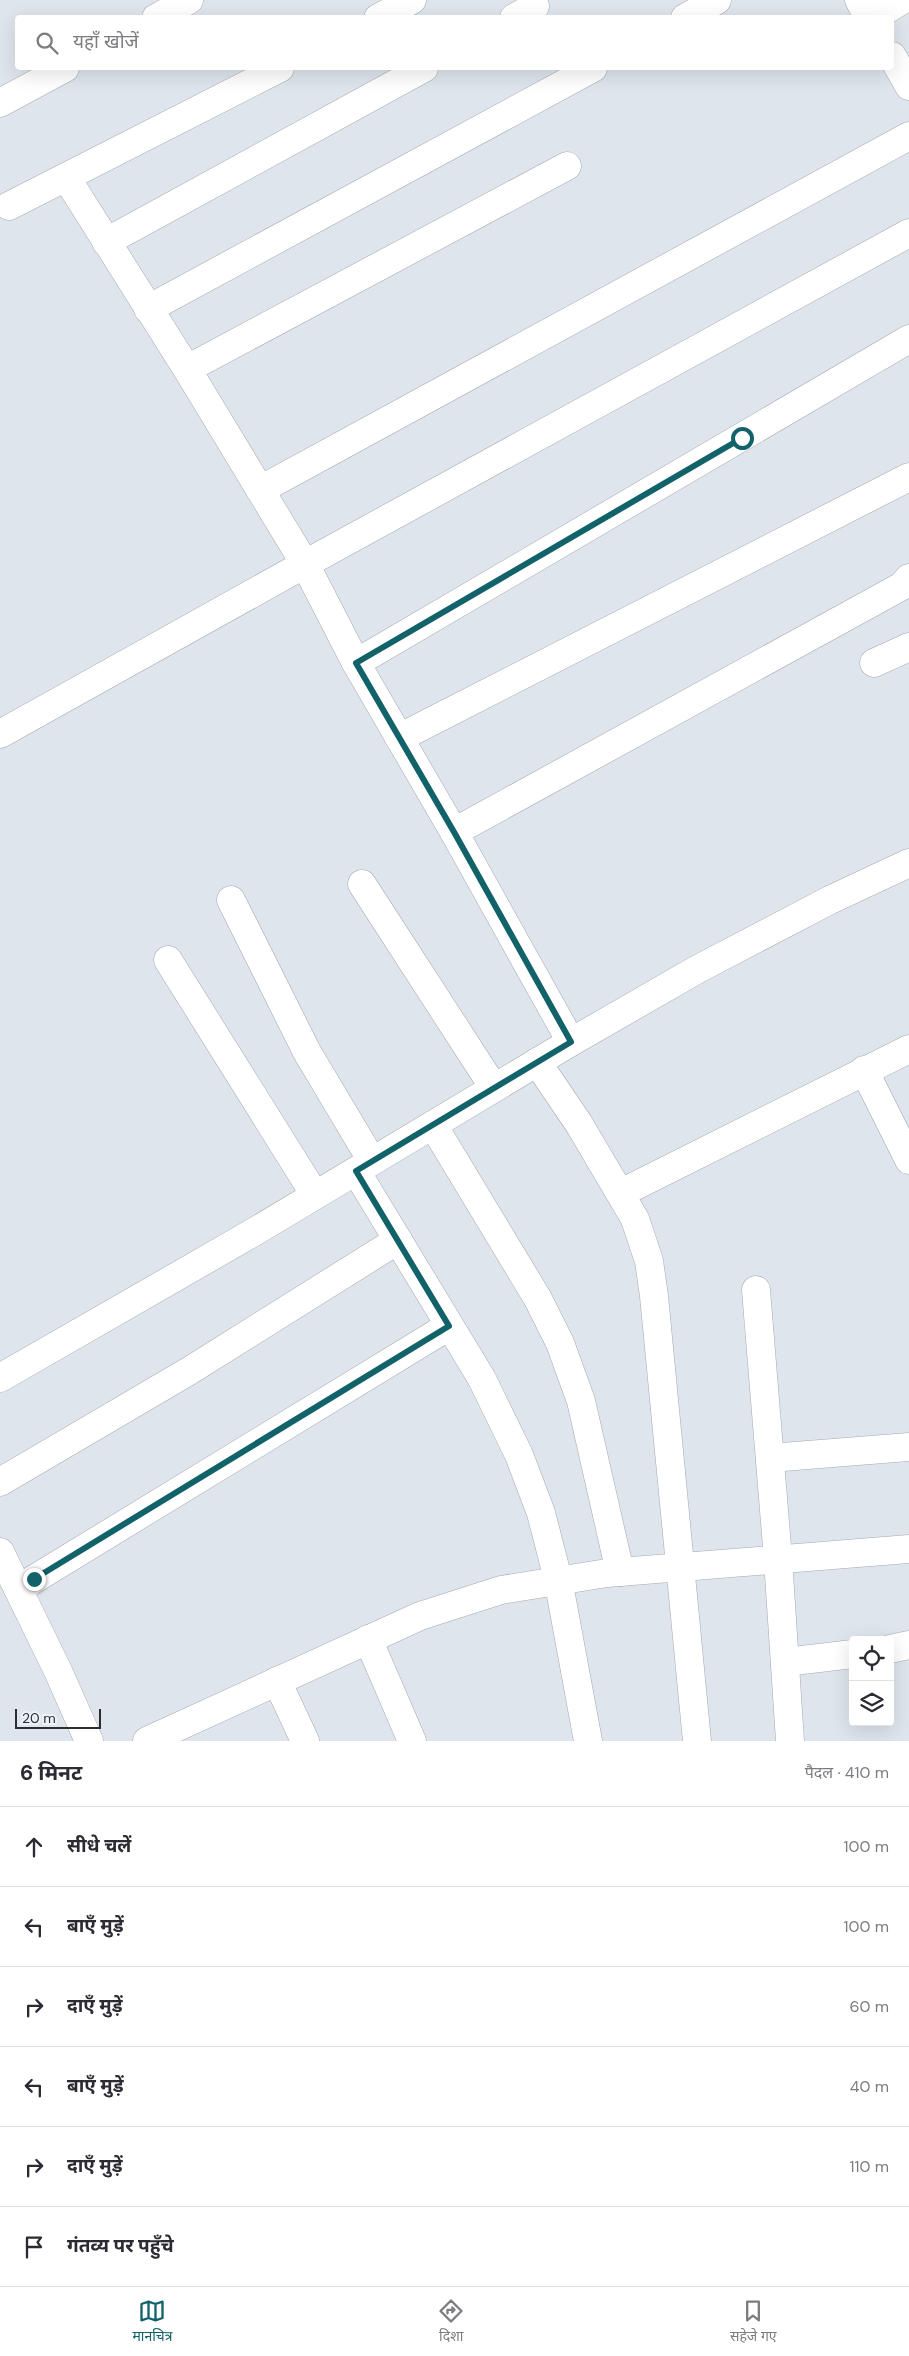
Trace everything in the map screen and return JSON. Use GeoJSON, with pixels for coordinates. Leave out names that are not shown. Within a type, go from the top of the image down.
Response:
{"type":"FeatureCollection","features":[{"type":"Feature","properties":{"kind":"street"},"geometry":{"type":"LineString","coordinates":[[162,15],[189,0]]}},
{"type":"Feature","properties":{"kind":"street"},"geometry":{"type":"LineString","coordinates":[[384,15],[412,0]]}},
{"type":"Feature","properties":{"kind":"street"},"geometry":{"type":"LineString","coordinates":[[690,15],[717,0]]}},
{"type":"Feature","properties":{"kind":"street"},"geometry":{"type":"LineString","coordinates":[[859,0],[867,15]]}},
{"type":"Feature","properties":{"kind":"street"},"geometry":{"type":"LineString","coordinates":[[878,15],[902,0]]}},
{"type":"Feature","properties":{"kind":"street"},"geometry":{"type":"LineString","coordinates":[[894,60],[909,86]]}},
{"type":"Feature","properties":{"kind":"street"},"geometry":{"type":"LineString","coordinates":[[0,103],[61,70]]}},
{"type":"Feature","properties":{"kind":"street"},"geometry":{"type":"LineString","coordinates":[[9,206],[276,70]]}},
{"type":"Feature","properties":{"kind":"street"},"geometry":{"type":"LineString","coordinates":[[106,242],[420,70]]}},
{"type":"Feature","properties":{"kind":"street"},"geometry":{"type":"LineString","coordinates":[[148,309],[589,70]]}},
{"type":"Feature","properties":{"kind":"street"},"geometry":{"type":"LineString","coordinates":[[260,490],[909,136]]}},
{"type":"Feature","properties":{"kind":"street"},"geometry":{"type":"LineString","coordinates":[[187,368],[567,166]]}},
{"type":"Feature","properties":{"kind":"street"},"geometry":{"type":"LineString","coordinates":[[66,177],[187,368],[305,564],[356,663],[454,832],[571,1042]]}},
{"type":"Feature","properties":{"kind":"street"},"geometry":{"type":"LineString","coordinates":[[0,734],[305,564],[909,233]]}},
{"type":"Feature","properties":{"kind":"street"},"geometry":{"type":"LineString","coordinates":[[356,663],[909,340]]}},
{"type":"Feature","properties":{"kind":"street"},"geometry":{"type":"LineString","coordinates":[[399,738],[909,478]]}},
{"type":"Feature","properties":{"kind":"street"},"geometry":{"type":"LineString","coordinates":[[454,832],[902,586],[909,578]]}},
{"type":"Feature","properties":{"kind":"street"},"geometry":{"type":"LineString","coordinates":[[874,663],[909,647]]}},
{"type":"Feature","properties":{"kind":"street"},"geometry":{"type":"LineString","coordinates":[[0,1378],[698,969],[830,900],[909,863]]}},
{"type":"Feature","properties":{"kind":"street"},"geometry":{"type":"LineString","coordinates":[[362,884],[494,1088]]}},
{"type":"Feature","properties":{"kind":"street"},"geometry":{"type":"LineString","coordinates":[[231,900],[364,1166],[398,1240],[482,1379],[519,1454],[540,1513],[558,1579],[588,1741]]}},
{"type":"Feature","properties":{"kind":"street"},"geometry":{"type":"LineString","coordinates":[[168,960],[315,1195]]}},
{"type":"Feature","properties":{"kind":"street"},"geometry":{"type":"LineString","coordinates":[[621,1193],[909,1048]]}},
{"type":"Feature","properties":{"kind":"street"},"geometry":{"type":"LineString","coordinates":[[537,1062],[621,1193],[635,1219],[649,1260],[697,1741]]}},
{"type":"Feature","properties":{"kind":"street"},"geometry":{"type":"LineString","coordinates":[[864,1070],[909,1158]]}},
{"type":"Feature","properties":{"kind":"street"},"geometry":{"type":"LineString","coordinates":[[433,1125],[521,1268],[560,1344],[581,1401],[620,1572]]}},
{"type":"Feature","properties":{"kind":"street"},"geometry":{"type":"LineString","coordinates":[[0,1482],[189,1371],[398,1240]]}},
{"type":"Feature","properties":{"kind":"street"},"geometry":{"type":"LineString","coordinates":[[756,1290],[778,1559],[790,1741]]}},
{"type":"Feature","properties":{"kind":"street"},"geometry":{"type":"LineString","coordinates":[[18,1589],[449,1326]]}},
{"type":"Feature","properties":{"kind":"street"},"geometry":{"type":"LineString","coordinates":[[770,1458],[909,1447]]}},
{"type":"Feature","properties":{"kind":"street"},"geometry":{"type":"LineString","coordinates":[[147,1741],[191,1732],[277,1681],[368,1639],[420,1616],[501,1590],[558,1579],[620,1572],[909,1549]]}},
{"type":"Feature","properties":{"kind":"street"},"geometry":{"type":"LineString","coordinates":[[0,1552],[89,1741]]}},
{"type":"Feature","properties":{"kind":"street"},"geometry":{"type":"LineString","coordinates":[[368,1639],[412,1741]]}},
{"type":"Feature","properties":{"kind":"street"},"geometry":{"type":"LineString","coordinates":[[894,1647],[909,1645]]}},
{"type":"Feature","properties":{"kind":"street"},"geometry":{"type":"LineString","coordinates":[[785,1662],[849,1654]]}},
{"type":"Feature","properties":{"kind":"street"},"geometry":{"type":"LineString","coordinates":[[277,1681],[305,1741]]}},
{"type":"Feature","properties":{"kind":"route"},"geometry":{"type":"LineString","coordinates":[[34,1579],[449,1326],[356,1171],[571,1042],[454,832],[356,663],[742,438]]}}]}
